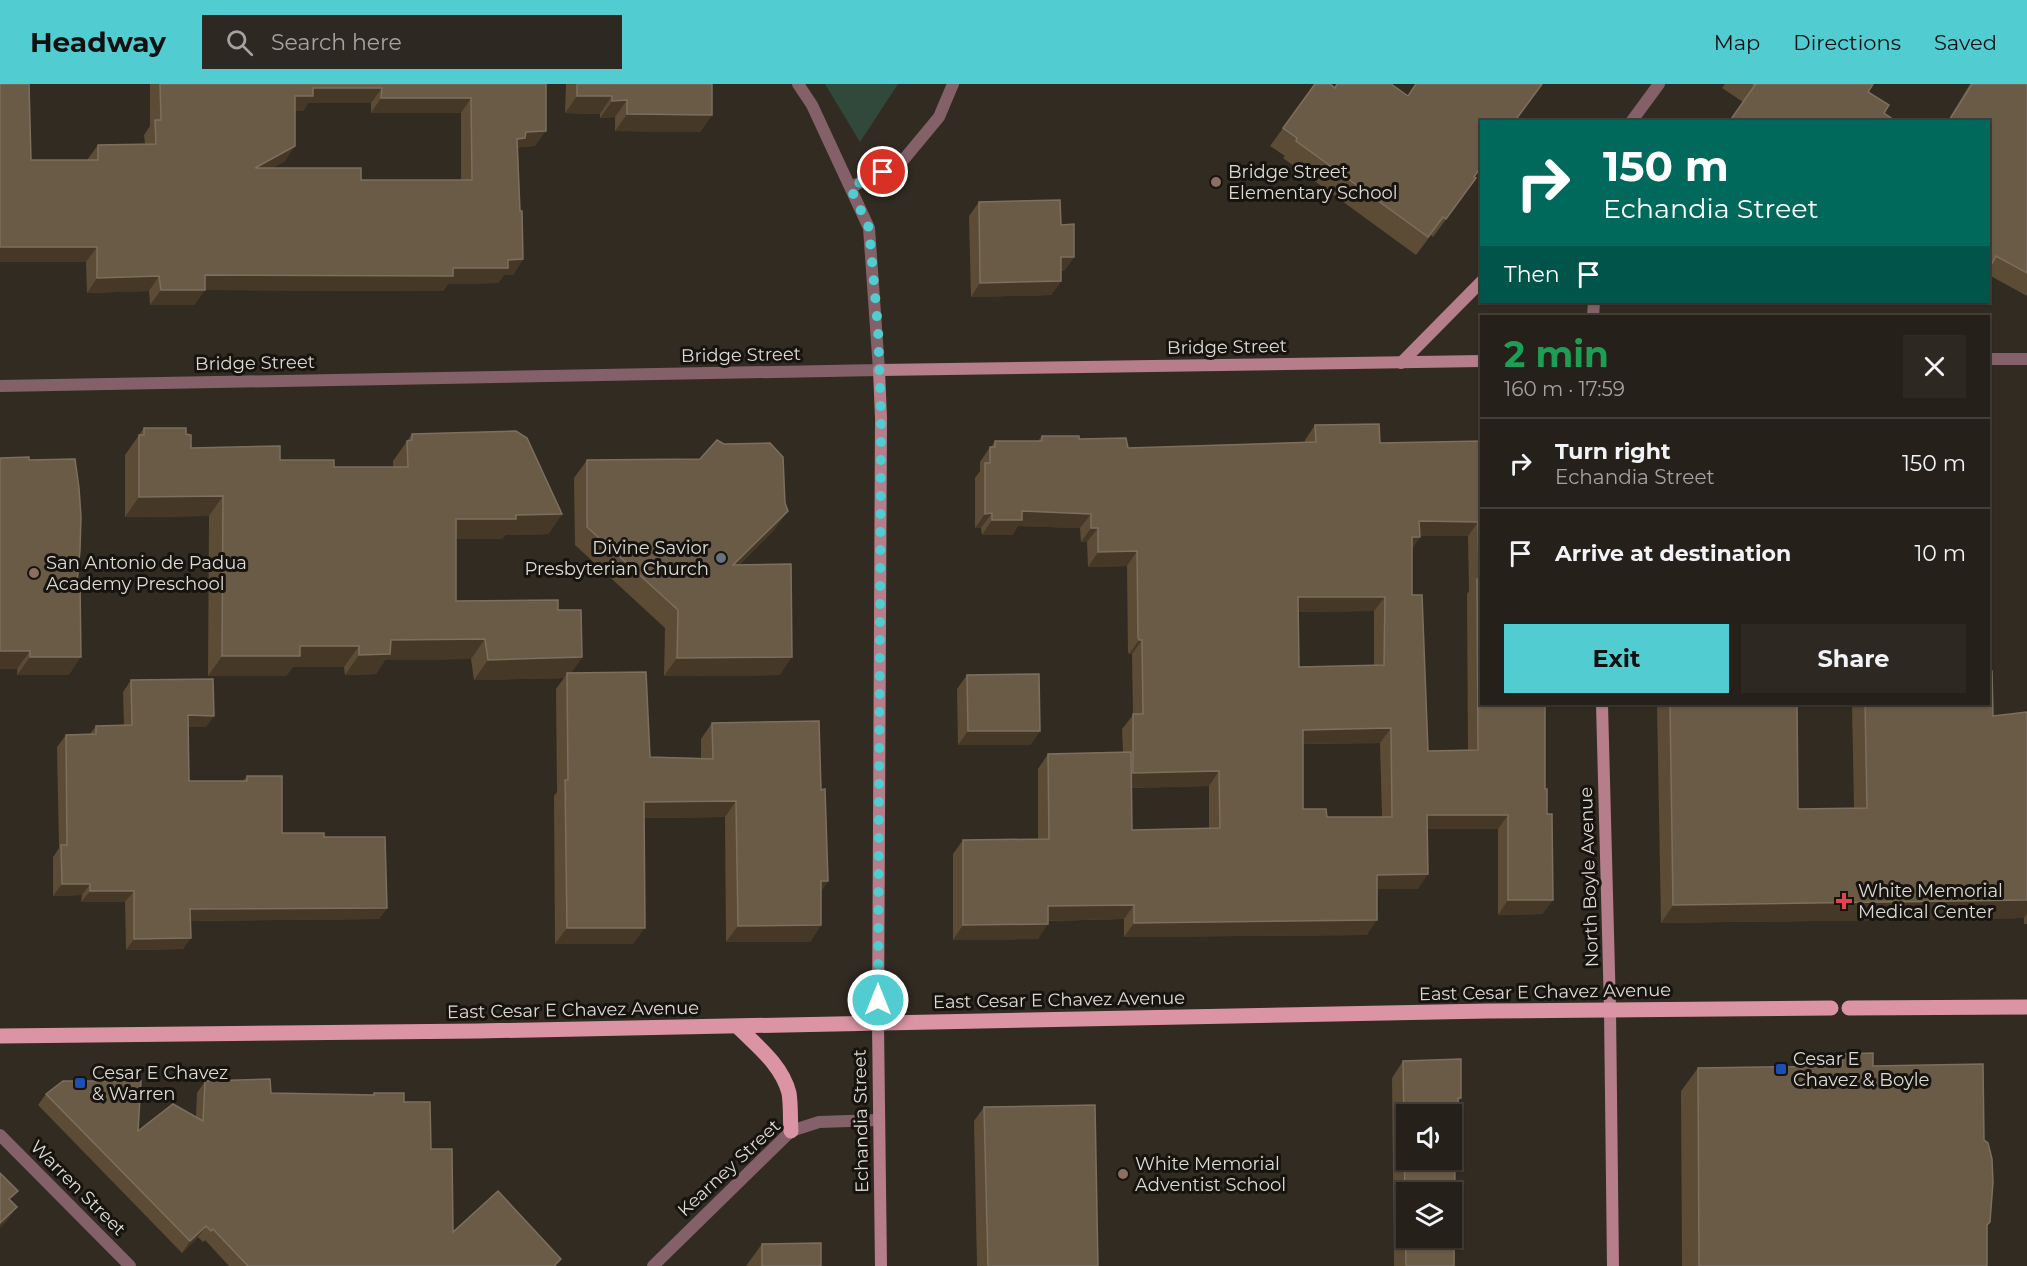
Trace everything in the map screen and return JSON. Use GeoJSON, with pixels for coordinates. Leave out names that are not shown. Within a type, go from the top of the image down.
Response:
{"type":"FeatureCollection","features":[{"type":"Feature","properties":{"kind":"main road"},"geometry":{"type":"LineString","coordinates":[[1849,1008],[2027,1007]]}},
{"type":"Feature","properties":{"kind":"main road","name":"East Cesar E Chavez Avenue"},"geometry":{"type":"LineString","coordinates":[[0,1036],[738,1027],[1610,1009],[1831,1008]]}},
{"type":"Feature","properties":{"kind":"main road"},"geometry":{"type":"LineString","coordinates":[[738,1027],[777,1067],[787,1086],[791,1131]]}},
{"type":"Feature","properties":{"kind":"street","name":"Echandia Street"},"geometry":{"type":"LineString","coordinates":[[798,84],[812,105],[869,228],[878,328],[881,418],[878,1024],[881,1266]]}},
{"type":"Feature","properties":{"kind":"street"},"geometry":{"type":"LineString","coordinates":[[850,187],[900,164],[939,117],[953,84]]}},
{"type":"Feature","properties":{"kind":"street"},"geometry":{"type":"LineString","coordinates":[[1632,120],[1659,84]]}},
{"type":"Feature","properties":{"kind":"street"},"geometry":{"type":"LineString","coordinates":[[1401,363],[1480,283]]}},
{"type":"Feature","properties":{"kind":"street"},"geometry":{"type":"LineString","coordinates":[[1990,359],[2027,359]]}},
{"type":"Feature","properties":{"kind":"street","name":"Bridge Street"},"geometry":{"type":"LineString","coordinates":[[0,386],[1480,361]]}},
{"type":"Feature","properties":{"kind":"street","name":"North Boyle Avenue"},"geometry":{"type":"LineString","coordinates":[[1602,705],[1610,1009],[1612,1266]]}},
{"type":"Feature","properties":{"kind":"street","name":"Kearney Street"},"geometry":{"type":"LineString","coordinates":[[653,1266],[791,1131],[819,1122],[879,1120]]}},
{"type":"Feature","properties":{"kind":"street","name":"Warren Street"},"geometry":{"type":"LineString","coordinates":[[0,1135],[130,1266]]}},
{"type":"Feature","properties":{"kind":"green space"},"geometry":{"type":"Polygon","coordinates":[[[825,84],[898,84],[860,142],[825,84]]]}},
{"type":"Feature","properties":{"kind":"building"},"geometry":{"type":"Polygon","coordinates":[[[0,84],[29,84],[31,160],[98,160],[98,145],[156,144],[155,120],[161,120],[160,84],[546,84],[546,131],[526,132],[525,138],[517,139],[523,259],[508,260],[508,268],[453,268],[453,276],[205,275],[205,290],[161,290],[159,276],[97,278],[97,247],[0,247],[0,84]],[[313,88],[313,96],[295,96],[295,146],[255,168],[361,168],[361,180],[472,180],[471,98],[381,98],[382,88],[313,88]]]}},
{"type":"Feature","properties":{"kind":"building"},"geometry":{"type":"Polygon","coordinates":[[[577,84],[712,84],[712,115],[627,114],[627,100],[612,101],[612,96],[577,96],[577,84]]]}},
{"type":"Feature","properties":{"kind":"building"},"geometry":{"type":"Polygon","coordinates":[[[1315,84],[1330,84],[1335,88],[1337,84],[1391,84],[1408,96],[1416,84],[1542,84],[1515,120],[1480,120],[1480,168],[1474,177],[1476,178],[1446,219],[1443,217],[1428,237],[1296,141],[1297,138],[1283,128],[1315,84]]]}},
{"type":"Feature","properties":{"kind":"building"},"geometry":{"type":"Polygon","coordinates":[[[1753,84],[1873,84],[1868,92],[1889,105],[1884,113],[1894,120],[1730,120],[1755,85],[1753,84]]]}},
{"type":"Feature","properties":{"kind":"building"},"geometry":{"type":"Polygon","coordinates":[[[1972,84],[2027,84],[2027,273],[1996,256],[1990,267],[1990,120],[1949,120],[1972,84]]]}},
{"type":"Feature","properties":{"kind":"building"},"geometry":{"type":"Polygon","coordinates":[[[1060,200],[1061,225],[1074,224],[1074,257],[1061,257],[1061,281],[980,283],[979,202],[1060,200]]]}},
{"type":"Feature","properties":{"kind":"building"},"geometry":{"type":"Polygon","coordinates":[[[1379,424],[1380,443],[1480,441],[1480,705],[1545,705],[1545,789],[1547,789],[1547,814],[1552,814],[1553,900],[1508,900],[1508,815],[1427,815],[1428,874],[1377,875],[1377,920],[1134,923],[1134,905],[1048,906],[1048,924],[963,925],[963,840],[1049,839],[1048,754],[1131,752],[1132,830],[1220,828],[1219,771],[1133,773],[1133,714],[1143,714],[1142,640],[1138,637],[1137,551],[1098,552],[1098,528],[1091,528],[1091,514],[1022,511],[1022,520],[992,520],[992,513],[985,514],[985,463],[990,463],[990,447],[995,447],[995,441],[1042,441],[1042,436],[1079,436],[1079,439],[1126,438],[1128,448],[1316,442],[1315,425],[1379,424]],[[1419,521],[1420,537],[1412,537],[1412,595],[1422,595],[1428,751],[1478,750],[1478,522],[1419,521]],[[1298,597],[1299,667],[1384,665],[1385,597],[1298,597]],[[1391,728],[1303,730],[1303,809],[1326,809],[1327,817],[1392,817],[1391,728]]]}},
{"type":"Feature","properties":{"kind":"building"},"geometry":{"type":"Polygon","coordinates":[[[144,428],[186,428],[186,434],[191,435],[191,448],[280,446],[280,460],[334,460],[334,467],[408,467],[407,441],[412,440],[412,434],[516,431],[527,438],[562,514],[516,515],[516,519],[456,519],[456,601],[558,600],[558,610],[581,610],[582,657],[488,660],[485,639],[391,640],[390,654],[359,655],[359,646],[300,646],[300,656],[222,656],[223,496],[139,497],[139,435],[144,435],[144,428]]]}},
{"type":"Feature","properties":{"kind":"building"},"geometry":{"type":"Polygon","coordinates":[[[717,440],[724,444],[770,443],[783,457],[785,503],[788,511],[733,565],[791,564],[792,657],[677,658],[678,610],[587,527],[587,460],[700,459],[717,440]]]}},
{"type":"Feature","properties":{"kind":"building","name":"San Antonio de Padua Academy Preschool"},"geometry":{"type":"Polygon","coordinates":[[[29,457],[29,460],[75,459],[81,517],[77,583],[80,583],[81,657],[30,657],[30,651],[0,651],[0,458],[29,457]]]}},
{"type":"Feature","properties":{"kind":"building"},"geometry":{"type":"Polygon","coordinates":[[[1990,671],[1992,671],[1993,716],[2027,712],[2027,900],[1673,905],[1670,705],[1797,705],[1798,809],[1867,808],[1865,705],[1990,705],[1990,671]]]}},
{"type":"Feature","properties":{"kind":"building"},"geometry":{"type":"Polygon","coordinates":[[[646,672],[650,757],[713,759],[712,723],[819,721],[821,790],[825,789],[828,881],[821,881],[821,925],[738,926],[736,801],[644,802],[645,928],[567,928],[565,780],[568,780],[567,673],[646,672]]]}},
{"type":"Feature","properties":{"kind":"building"},"geometry":{"type":"Polygon","coordinates":[[[1039,674],[1040,731],[968,731],[967,675],[1039,674]]]}},
{"type":"Feature","properties":{"kind":"building"},"geometry":{"type":"Polygon","coordinates":[[[213,679],[214,716],[188,715],[189,781],[247,781],[247,776],[282,776],[282,833],[324,833],[324,837],[385,837],[387,908],[190,909],[191,938],[134,939],[134,891],[90,891],[90,884],[62,884],[61,845],[67,845],[66,735],[96,734],[96,726],[132,725],[131,680],[213,679]]]}},
{"type":"Feature","properties":{"kind":"building"},"geometry":{"type":"Polygon","coordinates":[[[1873,1053],[1873,1066],[1983,1064],[1984,1140],[1988,1143],[1992,1159],[1993,1182],[1990,1222],[1987,1225],[1987,1266],[1699,1266],[1698,1068],[1842,1066],[1842,1054],[1873,1053]]]}},
{"type":"Feature","properties":{"kind":"building"},"geometry":{"type":"Polygon","coordinates":[[[1461,1059],[1461,1098],[1458,1098],[1458,1104],[1404,1104],[1403,1061],[1461,1059]]]}},
{"type":"Feature","properties":{"kind":"building"},"geometry":{"type":"Polygon","coordinates":[[[270,1079],[271,1093],[374,1095],[374,1093],[404,1093],[404,1102],[430,1102],[431,1149],[452,1149],[453,1232],[498,1191],[561,1259],[554,1266],[248,1266],[213,1229],[211,1231],[206,1226],[190,1241],[46,1094],[63,1081],[141,1081],[138,1131],[173,1104],[203,1121],[205,1081],[270,1079]]]}},
{"type":"Feature","properties":{"kind":"building"},"geometry":{"type":"Polygon","coordinates":[[[1095,1105],[1098,1266],[988,1266],[984,1107],[1095,1105]]]}},
{"type":"Feature","properties":{"kind":"building"},"geometry":{"type":"Polygon","coordinates":[[[1405,1170],[1455,1170],[1455,1182],[1405,1182],[1405,1170]]]}},
{"type":"Feature","properties":{"kind":"building"},"geometry":{"type":"Polygon","coordinates":[[[0,1173],[18,1191],[9,1199],[17,1207],[0,1223],[0,1173]]]}},
{"type":"Feature","properties":{"kind":"building"},"geometry":{"type":"Polygon","coordinates":[[[821,1243],[821,1266],[762,1266],[762,1244],[821,1243]]]}},
{"type":"Feature","properties":{"kind":"building"},"geometry":{"type":"Polygon","coordinates":[[[1406,1248],[1454,1248],[1454,1266],[1406,1266],[1406,1248]]]}},
{"type":"Feature","properties":{"kind":"place","name":"Bridge Street Elementary School"},"geometry":{"type":"Point","coordinates":[1216,182]}},
{"type":"Feature","properties":{"kind":"place","name":"Divine Savior Presbyterian Church"},"geometry":{"type":"Point","coordinates":[721,558]}},
{"type":"Feature","properties":{"kind":"place","name":"San Antonio de Padua Academy Preschool"},"geometry":{"type":"Point","coordinates":[34,573]}},
{"type":"Feature","properties":{"kind":"place","name":"White Memorial Medical Center"},"geometry":{"type":"Point","coordinates":[1844,901]}},
{"type":"Feature","properties":{"kind":"place","name":"Cesar E Chavez & Boyle"},"geometry":{"type":"Point","coordinates":[1781,1069]}},
{"type":"Feature","properties":{"kind":"place","name":"Cesar E Chavez & Warren"},"geometry":{"type":"Point","coordinates":[80,1083]}},
{"type":"Feature","properties":{"kind":"place","name":"White Memorial Adventist School"},"geometry":{"type":"Point","coordinates":[1123,1174]}},
{"type":"Feature","properties":{"kind":"route"},"geometry":{"type":"LineString","coordinates":[[878,1000],[881,418],[878,328],[869,228],[850,187],[883,172]]}}]}
